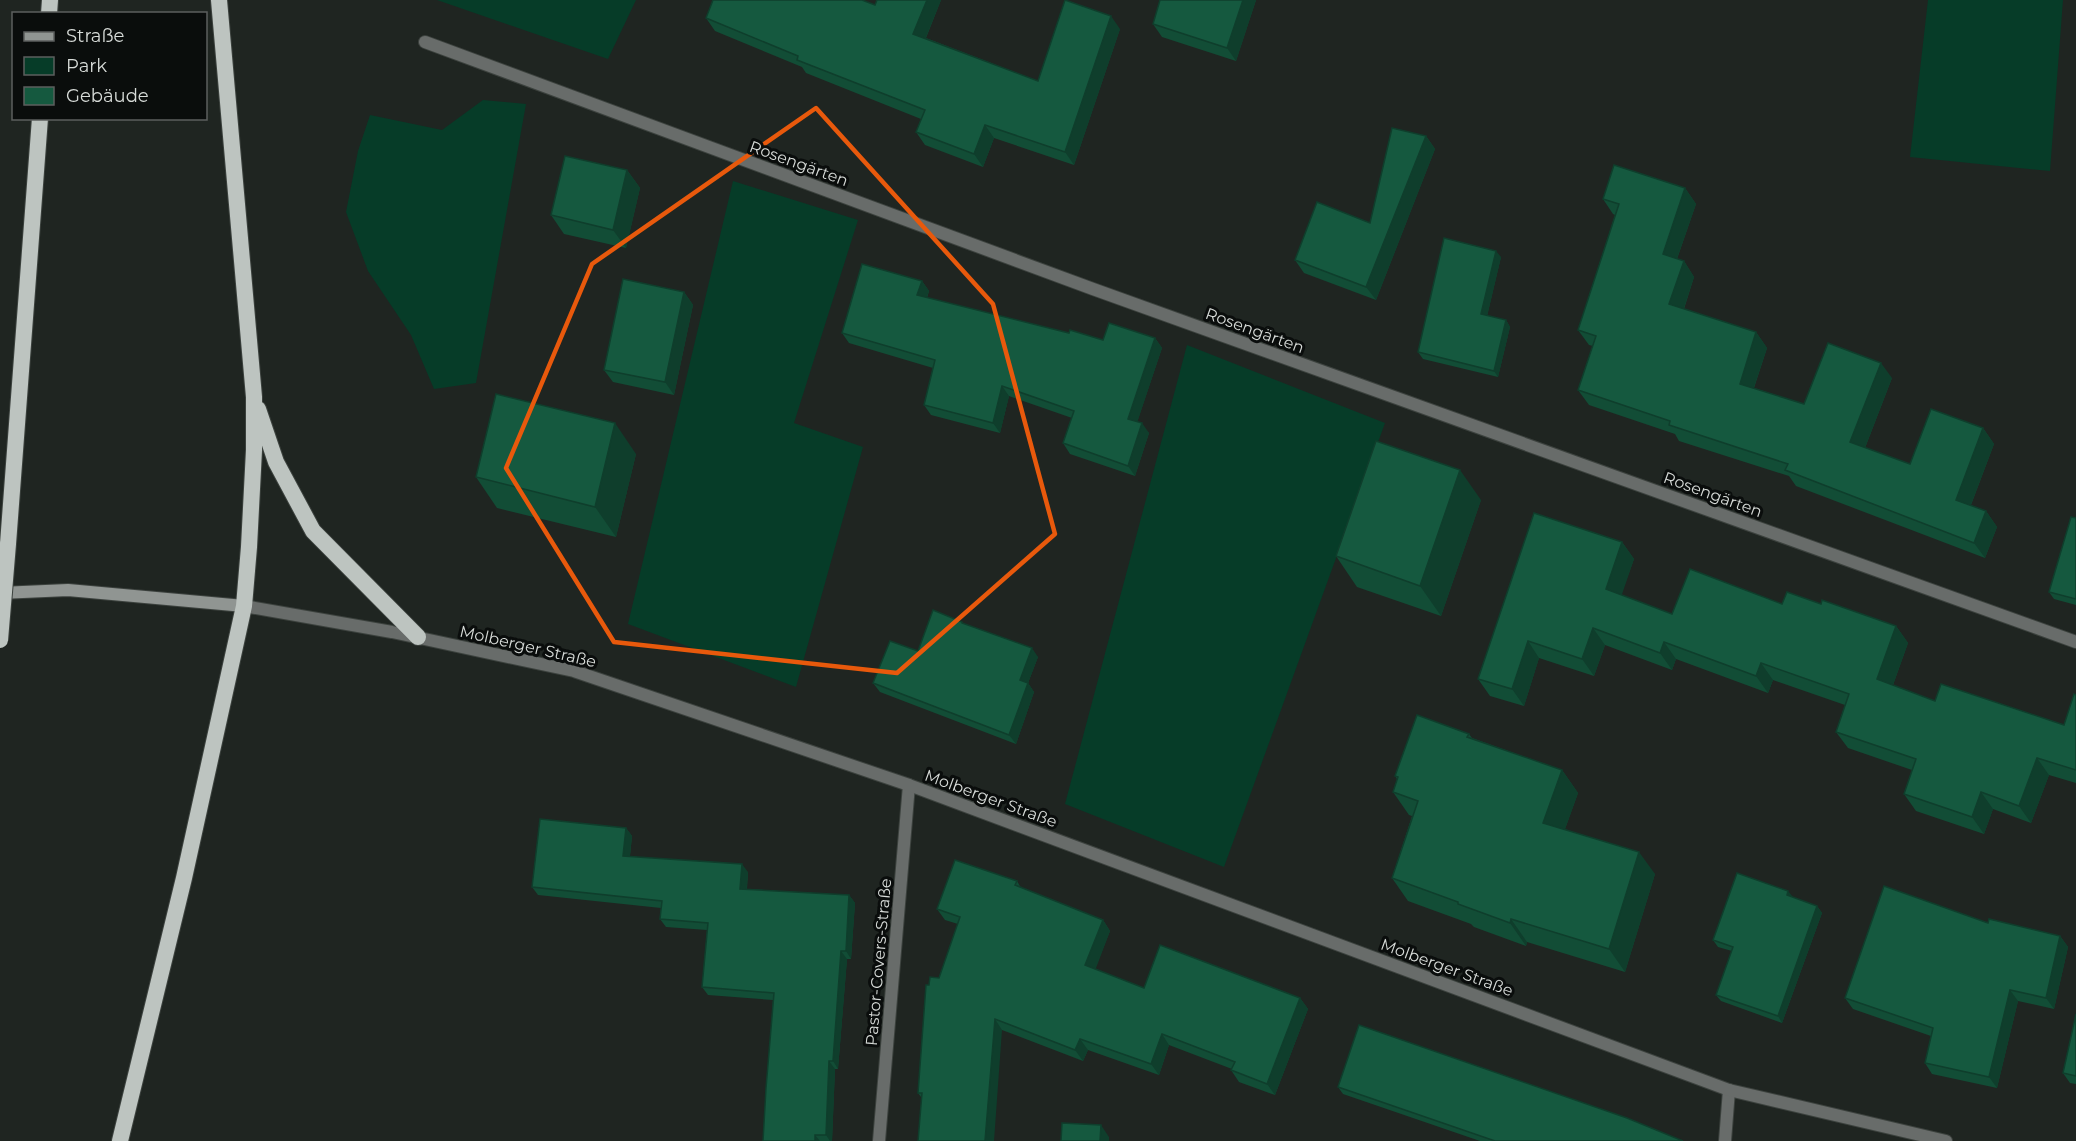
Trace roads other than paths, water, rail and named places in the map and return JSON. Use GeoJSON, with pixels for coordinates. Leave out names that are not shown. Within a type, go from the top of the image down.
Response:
{"type":"FeatureCollection","features":[{"type":"Feature","properties":{"kind":"highway"},"geometry":{"type":"LineString","coordinates":[[120,1141],[184,878],[244,606],[250,526],[254,397],[219,0]]}},
{"type":"Feature","properties":{"kind":"highway"},"geometry":{"type":"LineString","coordinates":[[0,640],[40,120]]}},
{"type":"Feature","properties":{"kind":"highway"},"geometry":{"type":"LineString","coordinates":[[254,397],[276,462],[313,531],[418,637]]}},
{"type":"Feature","properties":{"kind":"main road","name":"Molberger Straße"},"geometry":{"type":"LineString","coordinates":[[0,593],[68,590],[244,606]]}},
{"type":"Feature","properties":{"kind":"street","name":"Rosengärten"},"geometry":{"type":"LineString","coordinates":[[425,42],[1093,289],[2076,642]]}},
{"type":"Feature","properties":{"kind":"street","name":"Molberger Straße"},"geometry":{"type":"LineString","coordinates":[[244,606],[418,637],[574,671],[909,785],[1729,1090],[1946,1141]]}},
{"type":"Feature","properties":{"kind":"street","name":"Pastor-Covers-Straße"},"geometry":{"type":"LineString","coordinates":[[879,1141],[909,785]]}},
{"type":"Feature","properties":{"kind":"street"},"geometry":{"type":"LineString","coordinates":[[1725,1141],[1729,1090]]}}]}
